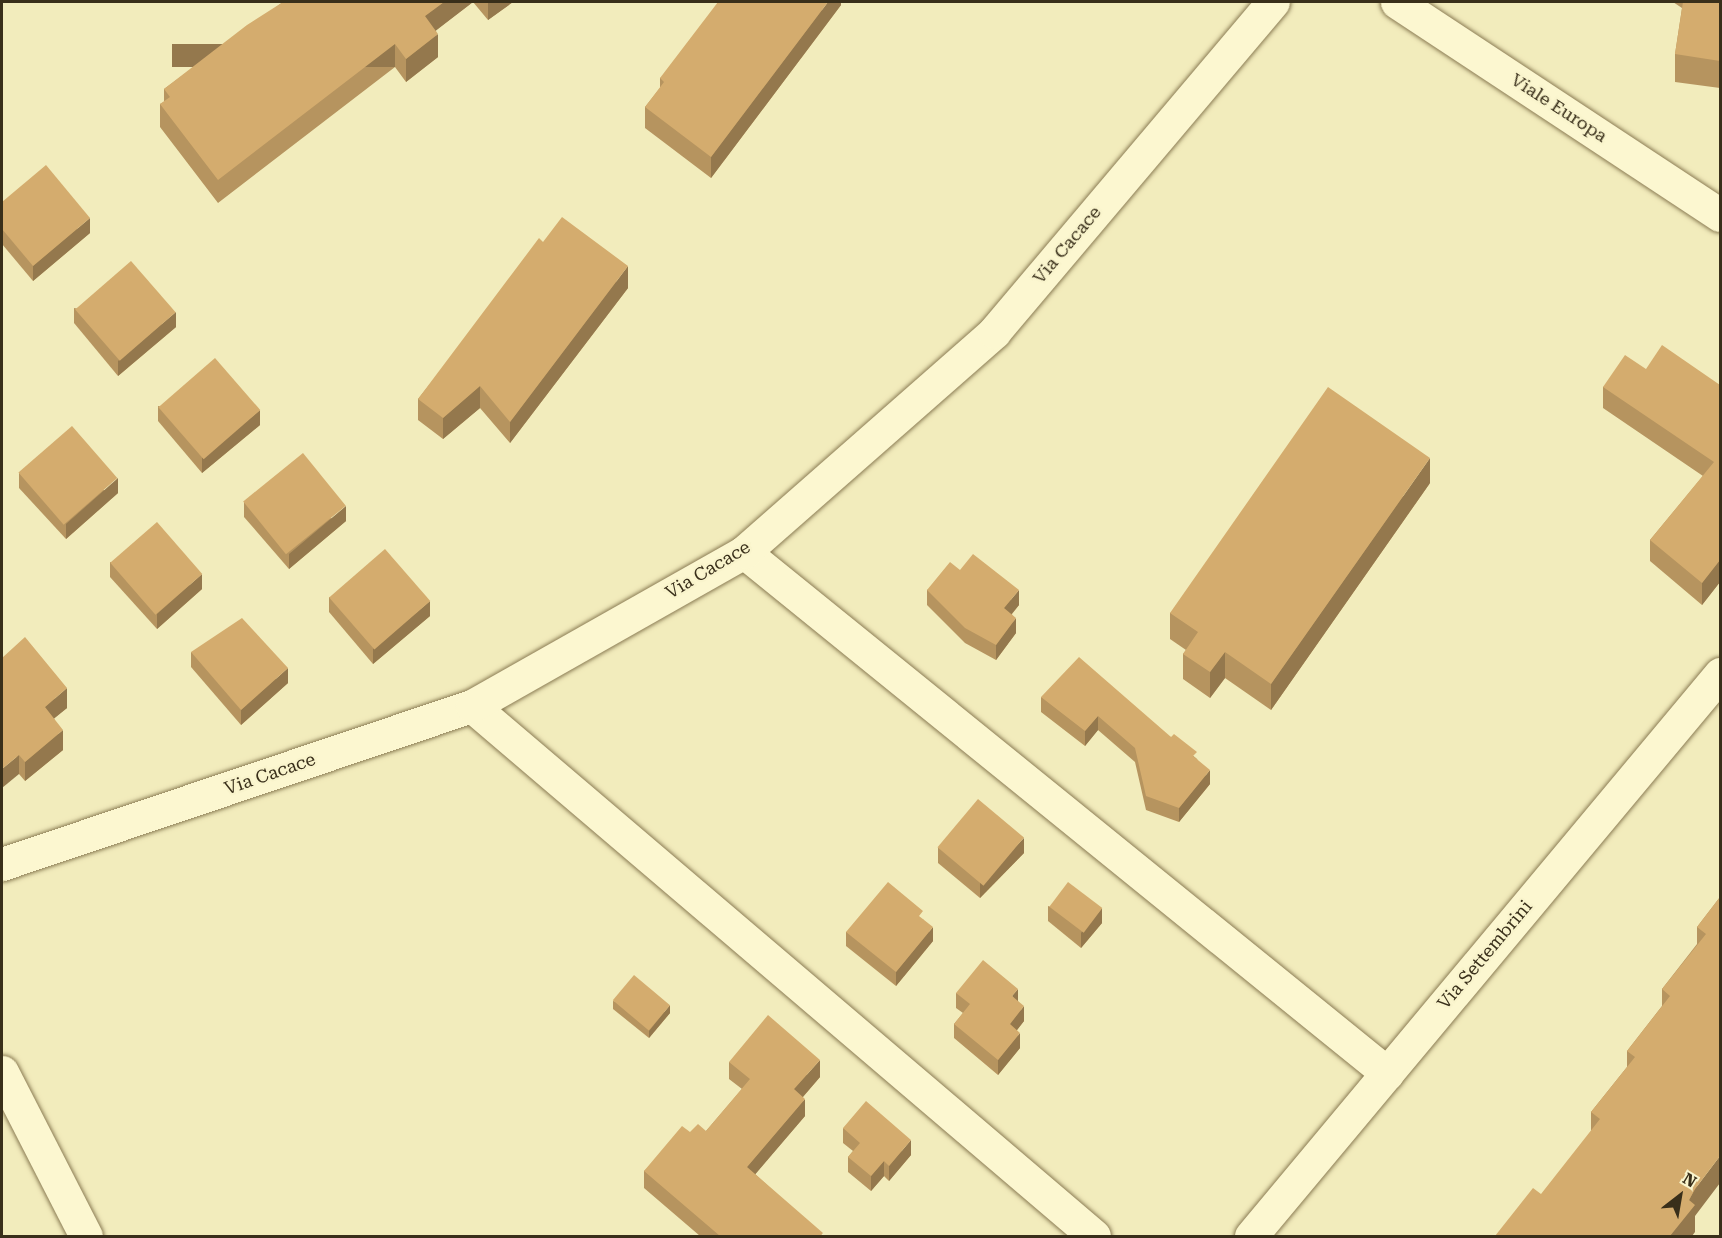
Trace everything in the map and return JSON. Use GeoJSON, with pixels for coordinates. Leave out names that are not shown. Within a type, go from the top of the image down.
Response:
{"type":"FeatureCollection","features":[{"type":"Feature","properties":{"kind":"street","name":"Via Cacace"},"geometry":{"type":"LineString","coordinates":[[2,864],[472,706],[744,552],[994,332],[1273,2]]}},
{"type":"Feature","properties":{"kind":"street","name":"Viale Europa"},"geometry":{"type":"LineString","coordinates":[[1397,2],[1720,215]]}},
{"type":"Feature","properties":{"kind":"street"},"geometry":{"type":"LineString","coordinates":[[744,552],[1387,1073]]}},
{"type":"Feature","properties":{"kind":"street","name":"Via Settembrini"},"geometry":{"type":"LineString","coordinates":[[1251,1236],[1720,674]]}},
{"type":"Feature","properties":{"kind":"street"},"geometry":{"type":"LineString","coordinates":[[472,706],[1095,1236]]}},
{"type":"Feature","properties":{"kind":"street"},"geometry":{"type":"LineString","coordinates":[[2,1071],[86,1236]]}},
{"type":"Feature","properties":{"kind":"building"},"geometry":{"type":"Polygon","coordinates":[[[283,2],[444,2],[425,16],[438,34],[406,59],[395,44],[218,180],[160,104],[170,97],[164,89],[247,25],[283,2]]]}},
{"type":"Feature","properties":{"kind":"building"},"geometry":{"type":"Polygon","coordinates":[[[718,2],[828,2],[711,157],[645,107],[664,82],[660,78],[718,2]]]}},
{"type":"Feature","properties":{"kind":"building"},"geometry":{"type":"Polygon","coordinates":[[[1683,2],[1720,2],[1720,61],[1675,54],[1683,2]]]}},
{"type":"Feature","properties":{"kind":"building"},"geometry":{"type":"Polygon","coordinates":[[[46,165],[90,218],[33,266],[2,229],[2,202],[46,165]]]}},
{"type":"Feature","properties":{"kind":"building"},"geometry":{"type":"Polygon","coordinates":[[[562,217],[628,266],[510,422],[480,386],[443,418],[418,399],[539,238],[543,242],[562,217]]]}},
{"type":"Feature","properties":{"kind":"building"},"geometry":{"type":"Polygon","coordinates":[[[131,261],[176,312],[120,361],[75,310],[131,261]]]}},
{"type":"Feature","properties":{"kind":"building"},"geometry":{"type":"Polygon","coordinates":[[[1662,345],[1720,385],[1720,560],[1702,583],[1650,540],[1714,462],[1603,387],[1625,355],[1646,369],[1662,345]]]}},
{"type":"Feature","properties":{"kind":"building"},"geometry":{"type":"Polygon","coordinates":[[[215,358],[260,410],[204,459],[158,407],[215,358]]]}},
{"type":"Feature","properties":{"kind":"building"},"geometry":{"type":"Polygon","coordinates":[[[1328,387],[1430,458],[1271,684],[1225,652],[1210,672],[1183,654],[1198,632],[1170,613],[1328,387]]]}},
{"type":"Feature","properties":{"kind":"building"},"geometry":{"type":"Polygon","coordinates":[[[72,426],[117,478],[64,525],[18,473],[72,426]]]}},
{"type":"Feature","properties":{"kind":"building"},"geometry":{"type":"Polygon","coordinates":[[[303,453],[346,506],[286,554],[243,501],[303,453]]]}},
{"type":"Feature","properties":{"kind":"building"},"geometry":{"type":"Polygon","coordinates":[[[157,522],[202,574],[155,615],[110,563],[157,522]]]}},
{"type":"Feature","properties":{"kind":"building"},"geometry":{"type":"Polygon","coordinates":[[[385,549],[430,601],[374,650],[329,598],[385,549]]]}},
{"type":"Feature","properties":{"kind":"building"},"geometry":{"type":"Polygon","coordinates":[[[973,554],[1019,590],[1004,608],[1016,618],[996,645],[965,628],[927,590],[950,562],[960,570],[973,554]]]}},
{"type":"Feature","properties":{"kind":"building"},"geometry":{"type":"Polygon","coordinates":[[[242,618],[288,668],[241,710],[191,652],[242,618]]]}},
{"type":"Feature","properties":{"kind":"building"},"geometry":{"type":"Polygon","coordinates":[[[25,637],[67,688],[45,707],[63,730],[25,762],[19,755],[2,769],[2,658],[25,637]]]}},
{"type":"Feature","properties":{"kind":"building"},"geometry":{"type":"Polygon","coordinates":[[[1079,657],[1171,737],[1174,734],[1197,752],[1193,756],[1210,770],[1179,808],[1146,796],[1135,748],[1098,716],[1085,731],[1041,697],[1079,657]]]}},
{"type":"Feature","properties":{"kind":"building"},"geometry":{"type":"Polygon","coordinates":[[[978,799],[1024,838],[983,886],[938,847],[978,799]]]}},
{"type":"Feature","properties":{"kind":"building"},"geometry":{"type":"Polygon","coordinates":[[[888,882],[923,911],[919,916],[933,927],[896,972],[846,932],[888,882]]]}},
{"type":"Feature","properties":{"kind":"building"},"geometry":{"type":"Polygon","coordinates":[[[1068,882],[1102,908],[1084,933],[1049,907],[1068,882]]]}},
{"type":"Feature","properties":{"kind":"building"},"geometry":{"type":"Polygon","coordinates":[[[1720,897],[1720,1156],[1689,1200],[1695,1205],[1670,1236],[1495,1236],[1533,1188],[1541,1194],[1600,1119],[1591,1112],[1635,1057],[1627,1051],[1670,996],[1662,989],[1706,934],[1697,927],[1720,897]]]}},
{"type":"Feature","properties":{"kind":"building"},"geometry":{"type":"Polygon","coordinates":[[[983,960],[1018,989],[1012,996],[1024,1006],[1010,1024],[1020,1033],[998,1060],[954,1024],[970,1004],[956,993],[983,960]]]}},
{"type":"Feature","properties":{"kind":"building"},"geometry":{"type":"Polygon","coordinates":[[[634,975],[670,1005],[649,1030],[613,1000],[634,975]]]}},
{"type":"Feature","properties":{"kind":"building"},"geometry":{"type":"Polygon","coordinates":[[[768,1015],[820,1060],[794,1089],[805,1099],[747,1167],[823,1233],[820,1236],[720,1236],[644,1171],[682,1126],[690,1132],[698,1124],[706,1131],[750,1079],[729,1062],[768,1015]]]}},
{"type":"Feature","properties":{"kind":"building"},"geometry":{"type":"Polygon","coordinates":[[[866,1101],[911,1140],[889,1166],[884,1161],[871,1176],[848,1157],[860,1143],[843,1128],[866,1101]]]}}]}
